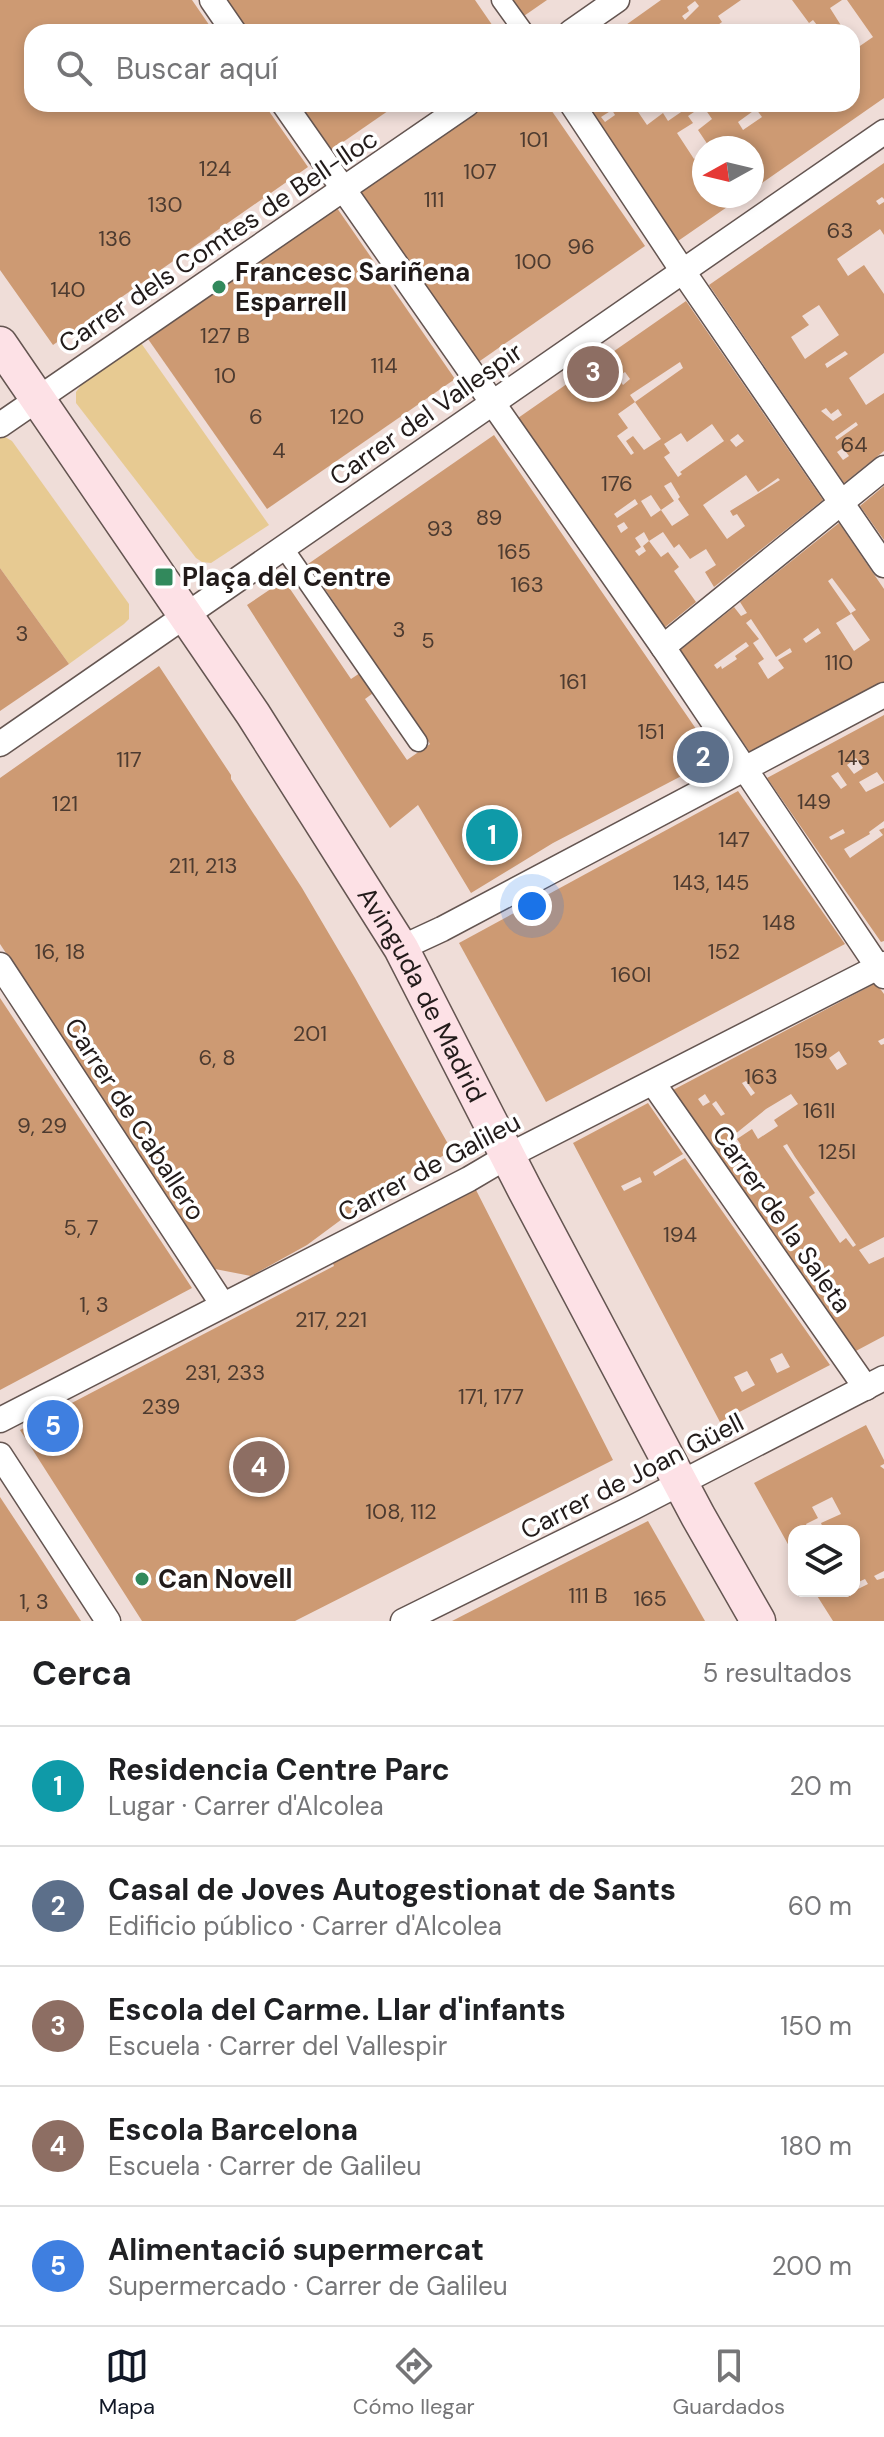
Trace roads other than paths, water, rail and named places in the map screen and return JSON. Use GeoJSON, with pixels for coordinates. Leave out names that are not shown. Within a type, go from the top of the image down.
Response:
{"type":"FeatureCollection","features":[{"type":"Feature","properties":{"kind":"main road","name":"Avinguda de Madrid"},"geometry":{"type":"LineString","coordinates":[[0,344],[262,727],[401,948],[681,1483],[758,1621]]}},
{"type":"Feature","properties":{"kind":"street"},"geometry":{"type":"LineString","coordinates":[[212,0],[228,24]]}},
{"type":"Feature","properties":{"kind":"street"},"geometry":{"type":"LineString","coordinates":[[501,0],[518,24]]}},
{"type":"Feature","properties":{"kind":"street"},"geometry":{"type":"LineString","coordinates":[[582,24],[617,0]]}},
{"type":"Feature","properties":{"kind":"street"},"geometry":{"type":"LineString","coordinates":[[290,112],[663,647],[882,969]]}},
{"type":"Feature","properties":{"kind":"street","name":"Carrer dels Comtes de Bell-lloc"},"geometry":{"type":"LineString","coordinates":[[0,425],[456,112]]}},
{"type":"Feature","properties":{"kind":"street"},"geometry":{"type":"LineString","coordinates":[[577,112],[884,565]]}},
{"type":"Feature","properties":{"kind":"street","name":"Carrer del Vallespir"},"geometry":{"type":"LineString","coordinates":[[0,744],[884,132]]}},
{"type":"Feature","properties":{"kind":"street"},"geometry":{"type":"LineString","coordinates":[[663,647],[884,468]]}},
{"type":"Feature","properties":{"kind":"street"},"geometry":{"type":"LineString","coordinates":[[283,547],[418,742]]}},
{"type":"Feature","properties":{"kind":"street"},"geometry":{"type":"LineString","coordinates":[[401,948],[884,695]]}},
{"type":"Feature","properties":{"kind":"street","name":"Carrer de Caballero"},"geometry":{"type":"LineString","coordinates":[[0,965],[223,1305]]}},
{"type":"Feature","properties":{"kind":"street","name":"Carrer de Galileu"},"geometry":{"type":"LineString","coordinates":[[0,1420],[469,1179],[508,1156],[882,969]]}},
{"type":"Feature","properties":{"kind":"street","name":"Carrer de la Saleta"},"geometry":{"type":"LineString","coordinates":[[653,1083],[875,1383]]}},
{"type":"Feature","properties":{"kind":"street","name":"Carrer de Joan Güell"},"geometry":{"type":"LineString","coordinates":[[403,1621],[875,1383]]}},
{"type":"Feature","properties":{"kind":"street"},"geometry":{"type":"LineString","coordinates":[[0,1455],[108,1621]]}},
{"type":"Feature","properties":{"kind":"place","name":"Francesc Sariñena Esparrell"},"geometry":{"type":"Point","coordinates":[219,287]}},
{"type":"Feature","properties":{"kind":"place","name":"Escola del Carme. Llar d'infants"},"geometry":{"type":"Point","coordinates":[593,372]}},
{"type":"Feature","properties":{"kind":"place","name":"Plaça del Centre"},"geometry":{"type":"Point","coordinates":[164,577]}},
{"type":"Feature","properties":{"kind":"place","name":"Casal de Joves Autogestionat de Sants"},"geometry":{"type":"Point","coordinates":[703,757]}},
{"type":"Feature","properties":{"kind":"place","name":"Residencia Centre Parc"},"geometry":{"type":"Point","coordinates":[492,835]}},
{"type":"Feature","properties":{"kind":"place","name":"Alimentació supermercat"},"geometry":{"type":"Point","coordinates":[53,1426]}},
{"type":"Feature","properties":{"kind":"place","name":"Escola Barcelona"},"geometry":{"type":"Point","coordinates":[259,1467]}},
{"type":"Feature","properties":{"kind":"place","name":"Can Novell"},"geometry":{"type":"Point","coordinates":[142,1579]}}]}
